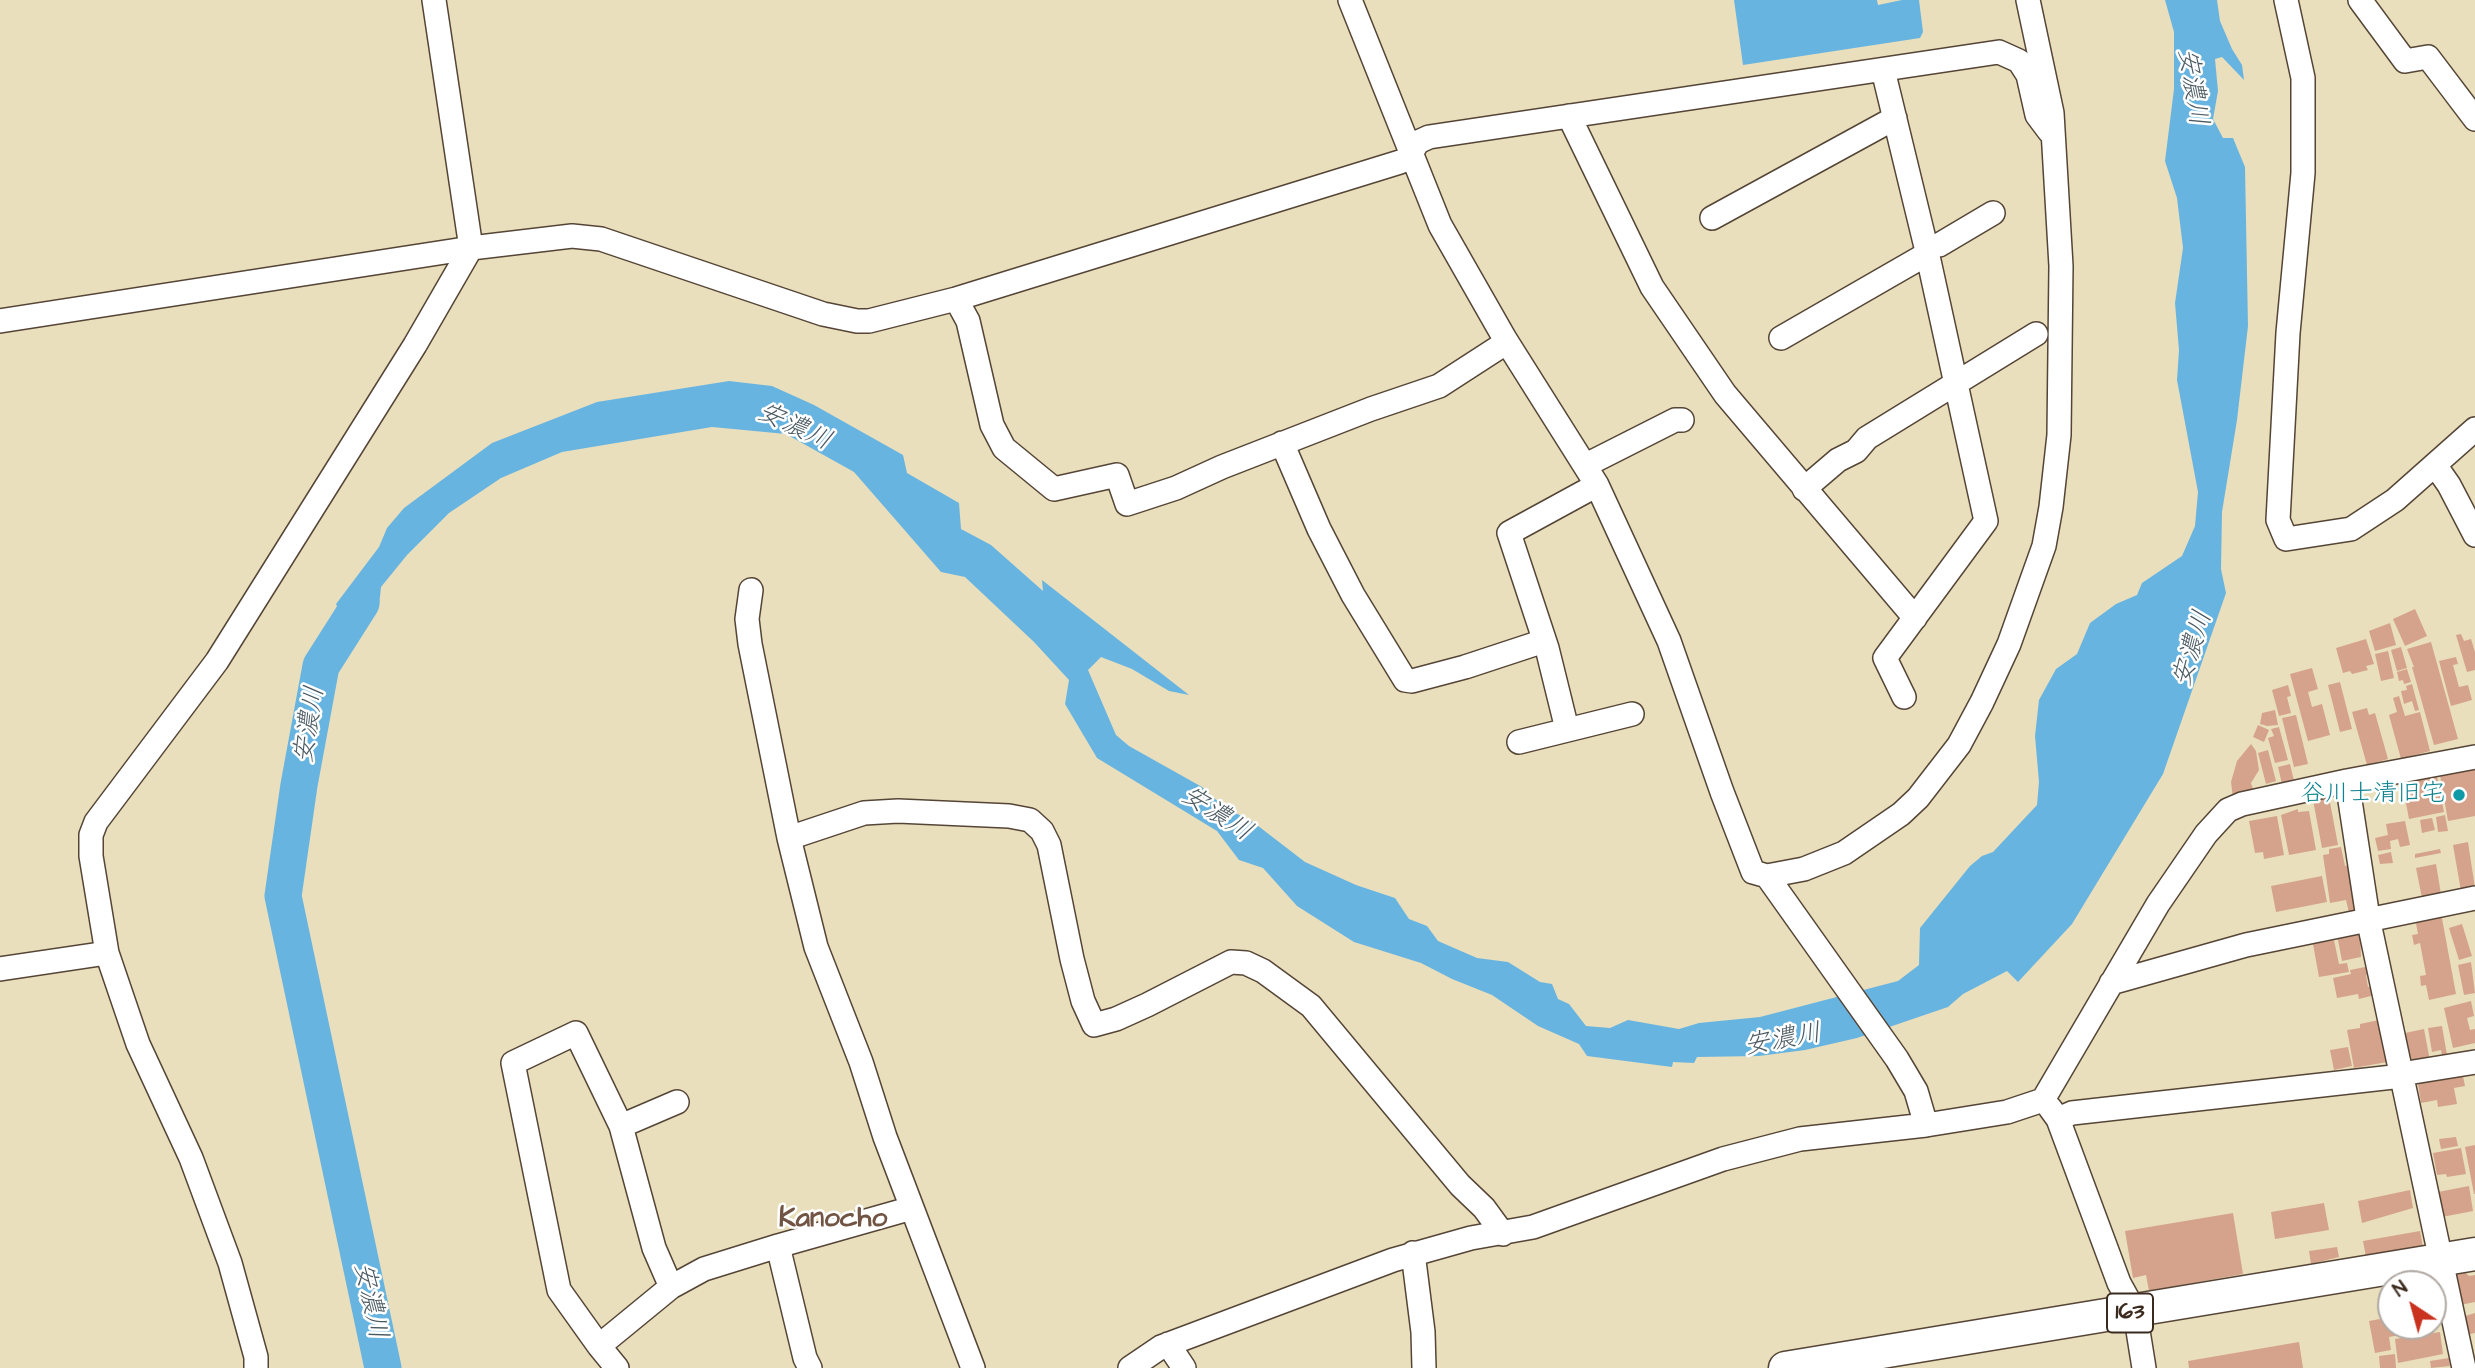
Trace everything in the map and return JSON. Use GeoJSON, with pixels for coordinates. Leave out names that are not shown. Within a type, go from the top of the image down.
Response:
{"type":"FeatureCollection","features":[{"type":"Feature","properties":{"kind":"highway","name":"163"},"geometry":{"type":"LineString","coordinates":[[1785,1368],[2475,1255]]}},
{"type":"Feature","properties":{"kind":"street"},"geometry":{"type":"LineString","coordinates":[[256,1368],[256,1357],[230,1263],[191,1158],[138,1045],[107,953],[90,843],[96,822],[217,661],[415,345],[471,248],[435,0]]}},
{"type":"Feature","properties":{"kind":"street"},"geometry":{"type":"LineString","coordinates":[[1350,0],[1440,225],[1507,342],[1597,485],[1669,641],[1753,872],[1767,876],[1804,869],[1844,853],[1901,814],[1918,798],[1959,744],[2009,644],[2044,546],[2059,435],[2062,266],[2055,139],[2046,78],[2028,0]]}},
{"type":"Feature","properties":{"kind":"street"},"geometry":{"type":"LineString","coordinates":[[2286,0],[2303,78],[2303,173],[2288,333],[2278,520],[2286,539],[2351,529],[2395,500],[2475,429]]}},
{"type":"Feature","properties":{"kind":"street"},"geometry":{"type":"LineString","coordinates":[[2360,0],[2405,61],[2428,57],[2475,119]]}},
{"type":"Feature","properties":{"kind":"street"},"geometry":{"type":"LineString","coordinates":[[0,321],[556,237],[601,239],[806,309],[857,321],[869,321],[956,299],[1400,162],[1411,155],[1418,142],[1429,137],[1999,52],[2019,61],[2028,75],[2037,115],[2055,139]]}},
{"type":"Feature","properties":{"kind":"street"},"geometry":{"type":"LineString","coordinates":[[1883,70],[1927,250],[1986,521],[1885,658],[1904,697]]}},
{"type":"Feature","properties":{"kind":"street"},"geometry":{"type":"LineString","coordinates":[[1569,116],[1652,287],[1725,394],[1915,618]]}},
{"type":"Feature","properties":{"kind":"street"},"geometry":{"type":"LineString","coordinates":[[1713,218],[1895,118]]}},
{"type":"Feature","properties":{"kind":"street"},"geometry":{"type":"LineString","coordinates":[[1781,338],[1993,213]]}},
{"type":"Feature","properties":{"kind":"street"},"geometry":{"type":"LineString","coordinates":[[956,299],[968,321],[989,414],[999,441],[1010,455],[1054,489],[1118,475],[1127,504],[1176,488],[1282,443],[1439,386],[1507,342]]}},
{"type":"Feature","properties":{"kind":"street"},"geometry":{"type":"LineString","coordinates":[[1804,489],[1838,460],[1856,451],[1867,438],[2036,334]]}},
{"type":"Feature","properties":{"kind":"street"},"geometry":{"type":"LineString","coordinates":[[1586,465],[1675,420],[1682,420]]}},
{"type":"Feature","properties":{"kind":"street"},"geometry":{"type":"LineString","coordinates":[[1282,443],[1353,595],[1405,680],[1412,681],[1465,667],[1544,641]]}},
{"type":"Feature","properties":{"kind":"street"},"geometry":{"type":"LineString","coordinates":[[2435,465],[2449,485],[2475,535]]}},
{"type":"Feature","properties":{"kind":"street"},"geometry":{"type":"LineString","coordinates":[[1567,729],[1544,641],[1509,533],[1597,485]]}},
{"type":"Feature","properties":{"kind":"street"},"geometry":{"type":"LineString","coordinates":[[751,590],[748,634],[789,838],[816,947],[973,1368]]}},
{"type":"Feature","properties":{"kind":"street"},"geometry":{"type":"LineString","coordinates":[[1519,742],[1632,714]]}},
{"type":"Feature","properties":{"kind":"street"},"geometry":{"type":"LineString","coordinates":[[1129,1368],[1168,1344],[1413,1253],[1471,1238],[1533,1227],[1749,1152],[1800,1139],[1926,1125],[2007,1112],[2043,1100],[2158,904],[2206,834],[2228,810],[2242,804],[2475,757]]}},
{"type":"Feature","properties":{"kind":"street"},"geometry":{"type":"LineString","coordinates":[[2347,782],[2368,918],[2439,1261],[2464,1368]]}},
{"type":"Feature","properties":{"kind":"street"},"geometry":{"type":"LineString","coordinates":[[789,838],[864,813],[898,811],[1009,816],[1030,820],[1042,831],[1049,845],[1070,950],[1083,1001],[1094,1025],[1116,1019],[1147,1005],[1231,962],[1246,963],[1263,971],[1311,1006],[1460,1185],[1484,1208],[1503,1234]]}},
{"type":"Feature","properties":{"kind":"street"},"geometry":{"type":"LineString","coordinates":[[1767,876],[1897,1059],[1916,1091],[1926,1125]]}},
{"type":"Feature","properties":{"kind":"street"},"geometry":{"type":"LineString","coordinates":[[2111,983],[2246,945],[2475,898]]}},
{"type":"Feature","properties":{"kind":"street"},"geometry":{"type":"LineString","coordinates":[[0,969],[107,953]]}},
{"type":"Feature","properties":{"kind":"street"},"geometry":{"type":"LineString","coordinates":[[617,1368],[598,1346],[559,1290],[513,1063],[576,1033],[621,1126],[654,1248],[671,1287]]}},
{"type":"Feature","properties":{"kind":"street"},"geometry":{"type":"LineString","coordinates":[[2058,1119],[2071,1113],[2401,1075],[2475,1062]]}},
{"type":"Feature","properties":{"kind":"street"},"geometry":{"type":"LineString","coordinates":[[2043,1100],[2058,1119],[2119,1283],[2135,1312],[2144,1368]]}},
{"type":"Feature","properties":{"kind":"street"},"geometry":{"type":"LineString","coordinates":[[621,1126],[677,1102]]}},
{"type":"Feature","properties":{"kind":"street"},"geometry":{"type":"LineString","coordinates":[[598,1346],[671,1287],[704,1269],[778,1245],[912,1208]]}},
{"type":"Feature","properties":{"kind":"street"},"geometry":{"type":"LineString","coordinates":[[778,1245],[805,1358],[810,1368]]}},
{"type":"Feature","properties":{"kind":"street"},"geometry":{"type":"LineString","coordinates":[[1413,1253],[1423,1332],[1424,1368]]}},
{"type":"Feature","properties":{"kind":"street"},"geometry":{"type":"LineString","coordinates":[[1168,1344],[1184,1368]]}},
{"type":"Feature","properties":{"kind":"water"},"geometry":{"type":"Polygon","coordinates":[[[1734,0],[1877,0],[1878,5],[1919,0],[1923,32],[1920,38],[1743,65],[1734,0]]]}},
{"type":"Feature","properties":{"kind":"water"},"geometry":{"type":"Polygon","coordinates":[[[2165,0],[2217,0],[2220,21],[2242,65],[2244,80],[2222,57],[2215,59],[2218,91],[2213,119],[2223,138],[2233,138],[2245,167],[2248,326],[2237,420],[2222,512],[2221,569],[2226,593],[2163,774],[2072,924],[2018,982],[2007,971],[1963,994],[1948,1007],[1857,1038],[1805,1050],[1759,1056],[1697,1057],[1694,1063],[1673,1062],[1672,1067],[1587,1056],[1579,1044],[1538,1026],[1492,995],[1421,963],[1354,942],[1297,906],[1263,868],[1239,860],[1217,831],[1097,758],[1065,704],[1069,680],[1034,642],[965,577],[941,572],[854,472],[786,434],[712,427],[562,452],[501,478],[449,513],[407,555],[381,587],[379,606],[322,655],[343,619],[336,604],[379,547],[387,528],[404,508],[492,443],[597,402],[729,381],[772,386],[814,405],[903,455],[907,473],[959,503],[961,529],[991,545],[1043,591],[1042,580],[1189,695],[1169,691],[1132,669],[1101,657],[1088,670],[1116,735],[1129,746],[1202,787],[1224,807],[1253,822],[1305,862],[1356,885],[1395,898],[1409,919],[1427,926],[1438,941],[1477,958],[1508,962],[1540,982],[1552,984],[1558,999],[1569,1004],[1586,1026],[1610,1028],[1628,1020],[1679,1029],[1699,1023],[1760,1017],[1898,981],[1919,965],[1920,928],[1970,866],[1982,856],[1993,852],[2037,805],[2039,782],[2035,736],[2039,700],[2056,669],[2077,654],[2090,623],[2116,604],[2137,595],[2142,583],[2182,556],[2195,526],[2198,492],[2177,380],[2179,350],[2175,303],[2183,248],[2177,198],[2165,161],[2174,89],[2174,32],[2165,0]]]}},
{"type":"Feature","properties":{"kind":"building"},"geometry":{"type":"Polygon","coordinates":[[[2415,609],[2427,636],[2405,646],[2393,619],[2415,609]]]}},
{"type":"Feature","properties":{"kind":"building"},"geometry":{"type":"Polygon","coordinates":[[[2390,623],[2396,645],[2375,651],[2369,631],[2390,623]]]}},
{"type":"Feature","properties":{"kind":"building"},"geometry":{"type":"Polygon","coordinates":[[[2461,634],[2464,641],[2471,639],[2475,652],[2475,670],[2467,672],[2456,635],[2461,634]]]}},
{"type":"Feature","properties":{"kind":"building"},"geometry":{"type":"Polygon","coordinates":[[[2366,639],[2374,664],[2366,666],[2368,670],[2343,673],[2336,648],[2366,639]]]}},
{"type":"Feature","properties":{"kind":"building"},"geometry":{"type":"Polygon","coordinates":[[[2431,642],[2458,739],[2434,745],[2407,649],[2431,642]]]}},
{"type":"Feature","properties":{"kind":"building"},"geometry":{"type":"Polygon","coordinates":[[[2401,647],[2407,668],[2397,671],[2391,650],[2401,647]]]}},
{"type":"Feature","properties":{"kind":"building"},"geometry":{"type":"Polygon","coordinates":[[[2388,651],[2394,678],[2381,681],[2375,654],[2388,651]]]}},
{"type":"Feature","properties":{"kind":"building"},"geometry":{"type":"Polygon","coordinates":[[[2456,657],[2458,664],[2453,665],[2459,687],[2468,685],[2472,700],[2451,706],[2439,661],[2456,657]]]}},
{"type":"Feature","properties":{"kind":"building"},"geometry":{"type":"Polygon","coordinates":[[[2312,668],[2318,689],[2308,692],[2312,707],[2322,704],[2330,735],[2308,741],[2290,674],[2312,668]]]}},
{"type":"Feature","properties":{"kind":"building"},"geometry":{"type":"Polygon","coordinates":[[[2407,669],[2411,682],[2404,684],[2403,680],[2399,681],[2397,672],[2407,669]]]}},
{"type":"Feature","properties":{"kind":"building"},"geometry":{"type":"Polygon","coordinates":[[[2340,682],[2352,729],[2340,732],[2328,685],[2340,682]]]}},
{"type":"Feature","properties":{"kind":"building"},"geometry":{"type":"Polygon","coordinates":[[[2412,684],[2419,710],[2415,711],[2412,701],[2404,704],[2401,691],[2407,690],[2406,686],[2412,684]]]}},
{"type":"Feature","properties":{"kind":"building"},"geometry":{"type":"Polygon","coordinates":[[[2288,685],[2291,696],[2287,697],[2291,713],[2279,716],[2272,690],[2288,685]]]}},
{"type":"Feature","properties":{"kind":"building"},"geometry":{"type":"Polygon","coordinates":[[[2399,696],[2405,716],[2420,712],[2430,751],[2401,759],[2389,715],[2397,712],[2393,698],[2399,696]]]}},
{"type":"Feature","properties":{"kind":"building"},"geometry":{"type":"Polygon","coordinates":[[[2367,708],[2369,715],[2375,713],[2388,759],[2367,765],[2352,712],[2367,708]]]}},
{"type":"Feature","properties":{"kind":"building"},"geometry":{"type":"Polygon","coordinates":[[[2275,710],[2278,725],[2260,724],[2262,713],[2275,710]]]}},
{"type":"Feature","properties":{"kind":"building"},"geometry":{"type":"Polygon","coordinates":[[[2296,715],[2308,764],[2294,767],[2282,718],[2296,715]]]}},
{"type":"Feature","properties":{"kind":"building"},"geometry":{"type":"Polygon","coordinates":[[[2258,725],[2269,730],[2264,742],[2253,737],[2258,725]]]}},
{"type":"Feature","properties":{"kind":"building"},"geometry":{"type":"Polygon","coordinates":[[[2279,727],[2288,760],[2275,763],[2268,738],[2274,736],[2271,729],[2279,727]]]}},
{"type":"Feature","properties":{"kind":"building"},"geometry":{"type":"Polygon","coordinates":[[[2251,744],[2256,751],[2259,770],[2251,783],[2254,792],[2233,798],[2231,782],[2237,761],[2251,744]]]}},
{"type":"Feature","properties":{"kind":"building"},"geometry":{"type":"Polygon","coordinates":[[[2268,750],[2276,781],[2266,784],[2258,753],[2268,750]]]}},
{"type":"Feature","properties":{"kind":"building"},"geometry":{"type":"Polygon","coordinates":[[[2290,764],[2294,781],[2282,784],[2278,767],[2290,764]]]}},
{"type":"Feature","properties":{"kind":"building","name":"谷川士清旧宅"},"geometry":{"type":"Polygon","coordinates":[[[2475,768],[2475,816],[2448,821],[2440,775],[2475,768]]]}},
{"type":"Feature","properties":{"kind":"building"},"geometry":{"type":"Polygon","coordinates":[[[2437,776],[2444,812],[2409,819],[2402,782],[2437,776]]]}},
{"type":"Feature","properties":{"kind":"building"},"geometry":{"type":"Polygon","coordinates":[[[2329,797],[2338,845],[2322,848],[2313,800],[2329,797]]]}},
{"type":"Feature","properties":{"kind":"building"},"geometry":{"type":"Polygon","coordinates":[[[2298,809],[2298,812],[2309,811],[2316,850],[2289,855],[2281,815],[2298,809]]]}},
{"type":"Feature","properties":{"kind":"building"},"geometry":{"type":"Polygon","coordinates":[[[2445,815],[2448,831],[2438,832],[2436,817],[2445,815]]]}},
{"type":"Feature","properties":{"kind":"building"},"geometry":{"type":"Polygon","coordinates":[[[2277,816],[2284,855],[2264,859],[2263,852],[2255,853],[2249,821],[2277,816]]]}},
{"type":"Feature","properties":{"kind":"building"},"geometry":{"type":"Polygon","coordinates":[[[2432,818],[2435,830],[2422,833],[2420,820],[2432,818]]]}},
{"type":"Feature","properties":{"kind":"building"},"geometry":{"type":"Polygon","coordinates":[[[2405,821],[2410,845],[2400,847],[2398,839],[2390,841],[2391,849],[2378,851],[2375,838],[2388,835],[2386,824],[2405,821]]]}},
{"type":"Feature","properties":{"kind":"building"},"geometry":{"type":"Polygon","coordinates":[[[2468,842],[2475,888],[2461,891],[2453,845],[2468,842]]]}},
{"type":"Feature","properties":{"kind":"building"},"geometry":{"type":"Polygon","coordinates":[[[2341,847],[2345,866],[2351,865],[2359,911],[2349,913],[2346,900],[2330,903],[2323,855],[2329,854],[2329,849],[2341,847]]]}},
{"type":"Feature","properties":{"kind":"building"},"geometry":{"type":"Polygon","coordinates":[[[2440,849],[2441,853],[2415,858],[2415,854],[2440,849]]]}},
{"type":"Feature","properties":{"kind":"building"},"geometry":{"type":"Polygon","coordinates":[[[2391,852],[2393,863],[2380,864],[2378,855],[2391,852]]]}},
{"type":"Feature","properties":{"kind":"building"},"geometry":{"type":"Polygon","coordinates":[[[2436,864],[2441,894],[2422,898],[2416,868],[2436,864]]]}},
{"type":"Feature","properties":{"kind":"building"},"geometry":{"type":"Polygon","coordinates":[[[2322,876],[2327,902],[2276,912],[2271,886],[2322,876]]]}},
{"type":"Feature","properties":{"kind":"building"},"geometry":{"type":"Polygon","coordinates":[[[2441,913],[2456,994],[2429,1000],[2426,985],[2421,986],[2420,976],[2426,975],[2420,943],[2414,945],[2412,935],[2418,934],[2415,918],[2441,913]]]}},
{"type":"Feature","properties":{"kind":"building"},"geometry":{"type":"Polygon","coordinates":[[[2462,924],[2472,956],[2459,960],[2449,928],[2462,924]]]}},
{"type":"Feature","properties":{"kind":"building"},"geometry":{"type":"Polygon","coordinates":[[[2360,931],[2361,957],[2342,961],[2337,935],[2360,931]]]}},
{"type":"Feature","properties":{"kind":"building"},"geometry":{"type":"Polygon","coordinates":[[[2334,940],[2339,964],[2347,963],[2349,972],[2319,977],[2313,944],[2334,940]]]}},
{"type":"Feature","properties":{"kind":"building"},"geometry":{"type":"Polygon","coordinates":[[[2471,962],[2475,993],[2464,995],[2458,965],[2471,962]]]}},
{"type":"Feature","properties":{"kind":"building"},"geometry":{"type":"Polygon","coordinates":[[[2370,966],[2371,974],[2366,975],[2368,987],[2373,986],[2375,995],[2359,999],[2358,994],[2337,998],[2333,978],[2351,974],[2350,970],[2370,966]]]}},
{"type":"Feature","properties":{"kind":"building"},"geometry":{"type":"Polygon","coordinates":[[[2471,1001],[2474,1016],[2467,1018],[2470,1030],[2475,1029],[2475,1043],[2453,1048],[2444,1008],[2471,1001]]]}},
{"type":"Feature","properties":{"kind":"building"},"geometry":{"type":"Polygon","coordinates":[[[2379,1020],[2387,1062],[2354,1068],[2347,1030],[2379,1020]]]}},
{"type":"Feature","properties":{"kind":"building"},"geometry":{"type":"Polygon","coordinates":[[[2442,1026],[2447,1055],[2442,1056],[2441,1050],[2432,1052],[2428,1028],[2442,1026]]]}},
{"type":"Feature","properties":{"kind":"building"},"geometry":{"type":"Polygon","coordinates":[[[2424,1029],[2430,1061],[2411,1065],[2405,1033],[2424,1029]]]}},
{"type":"Feature","properties":{"kind":"building"},"geometry":{"type":"Polygon","coordinates":[[[2348,1047],[2352,1066],[2334,1070],[2330,1050],[2348,1047]]]}},
{"type":"Feature","properties":{"kind":"building"},"geometry":{"type":"Polygon","coordinates":[[[2462,1071],[2465,1086],[2454,1088],[2457,1104],[2438,1107],[2437,1100],[2421,1103],[2418,1084],[2427,1082],[2426,1078],[2462,1071]]]}},
{"type":"Feature","properties":{"kind":"building"},"geometry":{"type":"Polygon","coordinates":[[[2456,1137],[2458,1146],[2441,1149],[2439,1139],[2456,1137]]]}},
{"type":"Feature","properties":{"kind":"building"},"geometry":{"type":"Polygon","coordinates":[[[2475,1145],[2475,1194],[2474,1194],[2465,1147],[2475,1145]]]}},
{"type":"Feature","properties":{"kind":"building"},"geometry":{"type":"Polygon","coordinates":[[[2461,1148],[2466,1174],[2447,1177],[2446,1174],[2437,1175],[2433,1153],[2461,1148]]]}},
{"type":"Feature","properties":{"kind":"building"},"geometry":{"type":"Polygon","coordinates":[[[2469,1186],[2473,1211],[2442,1217],[2438,1192],[2469,1186]]]}},
{"type":"Feature","properties":{"kind":"building"},"geometry":{"type":"Polygon","coordinates":[[[2410,1190],[2413,1208],[2362,1223],[2358,1201],[2410,1190]]]}},
{"type":"Feature","properties":{"kind":"building"},"geometry":{"type":"Polygon","coordinates":[[[2324,1203],[2329,1230],[2275,1239],[2271,1212],[2324,1203]]]}},
{"type":"Feature","properties":{"kind":"building"},"geometry":{"type":"Polygon","coordinates":[[[2233,1213],[2243,1274],[2149,1291],[2146,1275],[2133,1278],[2125,1231],[2233,1213]]]}},
{"type":"Feature","properties":{"kind":"building"},"geometry":{"type":"Polygon","coordinates":[[[2420,1231],[2423,1247],[2366,1257],[2363,1241],[2420,1231]]]}},
{"type":"Feature","properties":{"kind":"building"},"geometry":{"type":"Polygon","coordinates":[[[2337,1247],[2339,1257],[2311,1264],[2309,1251],[2337,1247]]]}},
{"type":"Feature","properties":{"kind":"building"},"geometry":{"type":"Polygon","coordinates":[[[2465,1272],[2469,1276],[2475,1275],[2475,1302],[2460,1305],[2454,1274],[2465,1272]]]}},
{"type":"Feature","properties":{"kind":"building"},"geometry":{"type":"Polygon","coordinates":[[[2475,1313],[2475,1333],[2466,1335],[2462,1317],[2475,1313]]]}},
{"type":"Feature","properties":{"kind":"building"},"geometry":{"type":"Polygon","coordinates":[[[2377,1320],[2377,1340],[2389,1340],[2391,1350],[2375,1353],[2369,1321],[2377,1320]]]}},
{"type":"Feature","properties":{"kind":"building"},"geometry":{"type":"Polygon","coordinates":[[[2395,1340],[2441,1340],[2443,1354],[2398,1363],[2395,1340]]]}},
{"type":"Feature","properties":{"kind":"building"},"geometry":{"type":"Polygon","coordinates":[[[2299,1342],[2303,1368],[2189,1368],[2188,1361],[2299,1342]]]}},
{"type":"Feature","properties":{"kind":"building"},"geometry":{"type":"Polygon","coordinates":[[[2395,1354],[2396,1368],[2380,1368],[2379,1356],[2395,1354]]]}},
{"type":"Feature","properties":{"kind":"building"},"geometry":{"type":"Polygon","coordinates":[[[2449,1358],[2450,1366],[2431,1368],[2430,1361],[2449,1358]]]}},
{"type":"Feature","properties":{"kind":"waterway","name":"安濃川"},"geometry":{"type":"LineString","coordinates":[[361,603],[321,666],[299,785],[283,896],[383,1368]]}},
{"type":"Feature","properties":{"kind":"place","name":"谷川士清旧宅"},"geometry":{"type":"Point","coordinates":[2459,795]}},
{"type":"Feature","properties":{"kind":"district","name":"Kanocho"},"geometry":{"type":"Point","coordinates":[833,1220]}}]}
